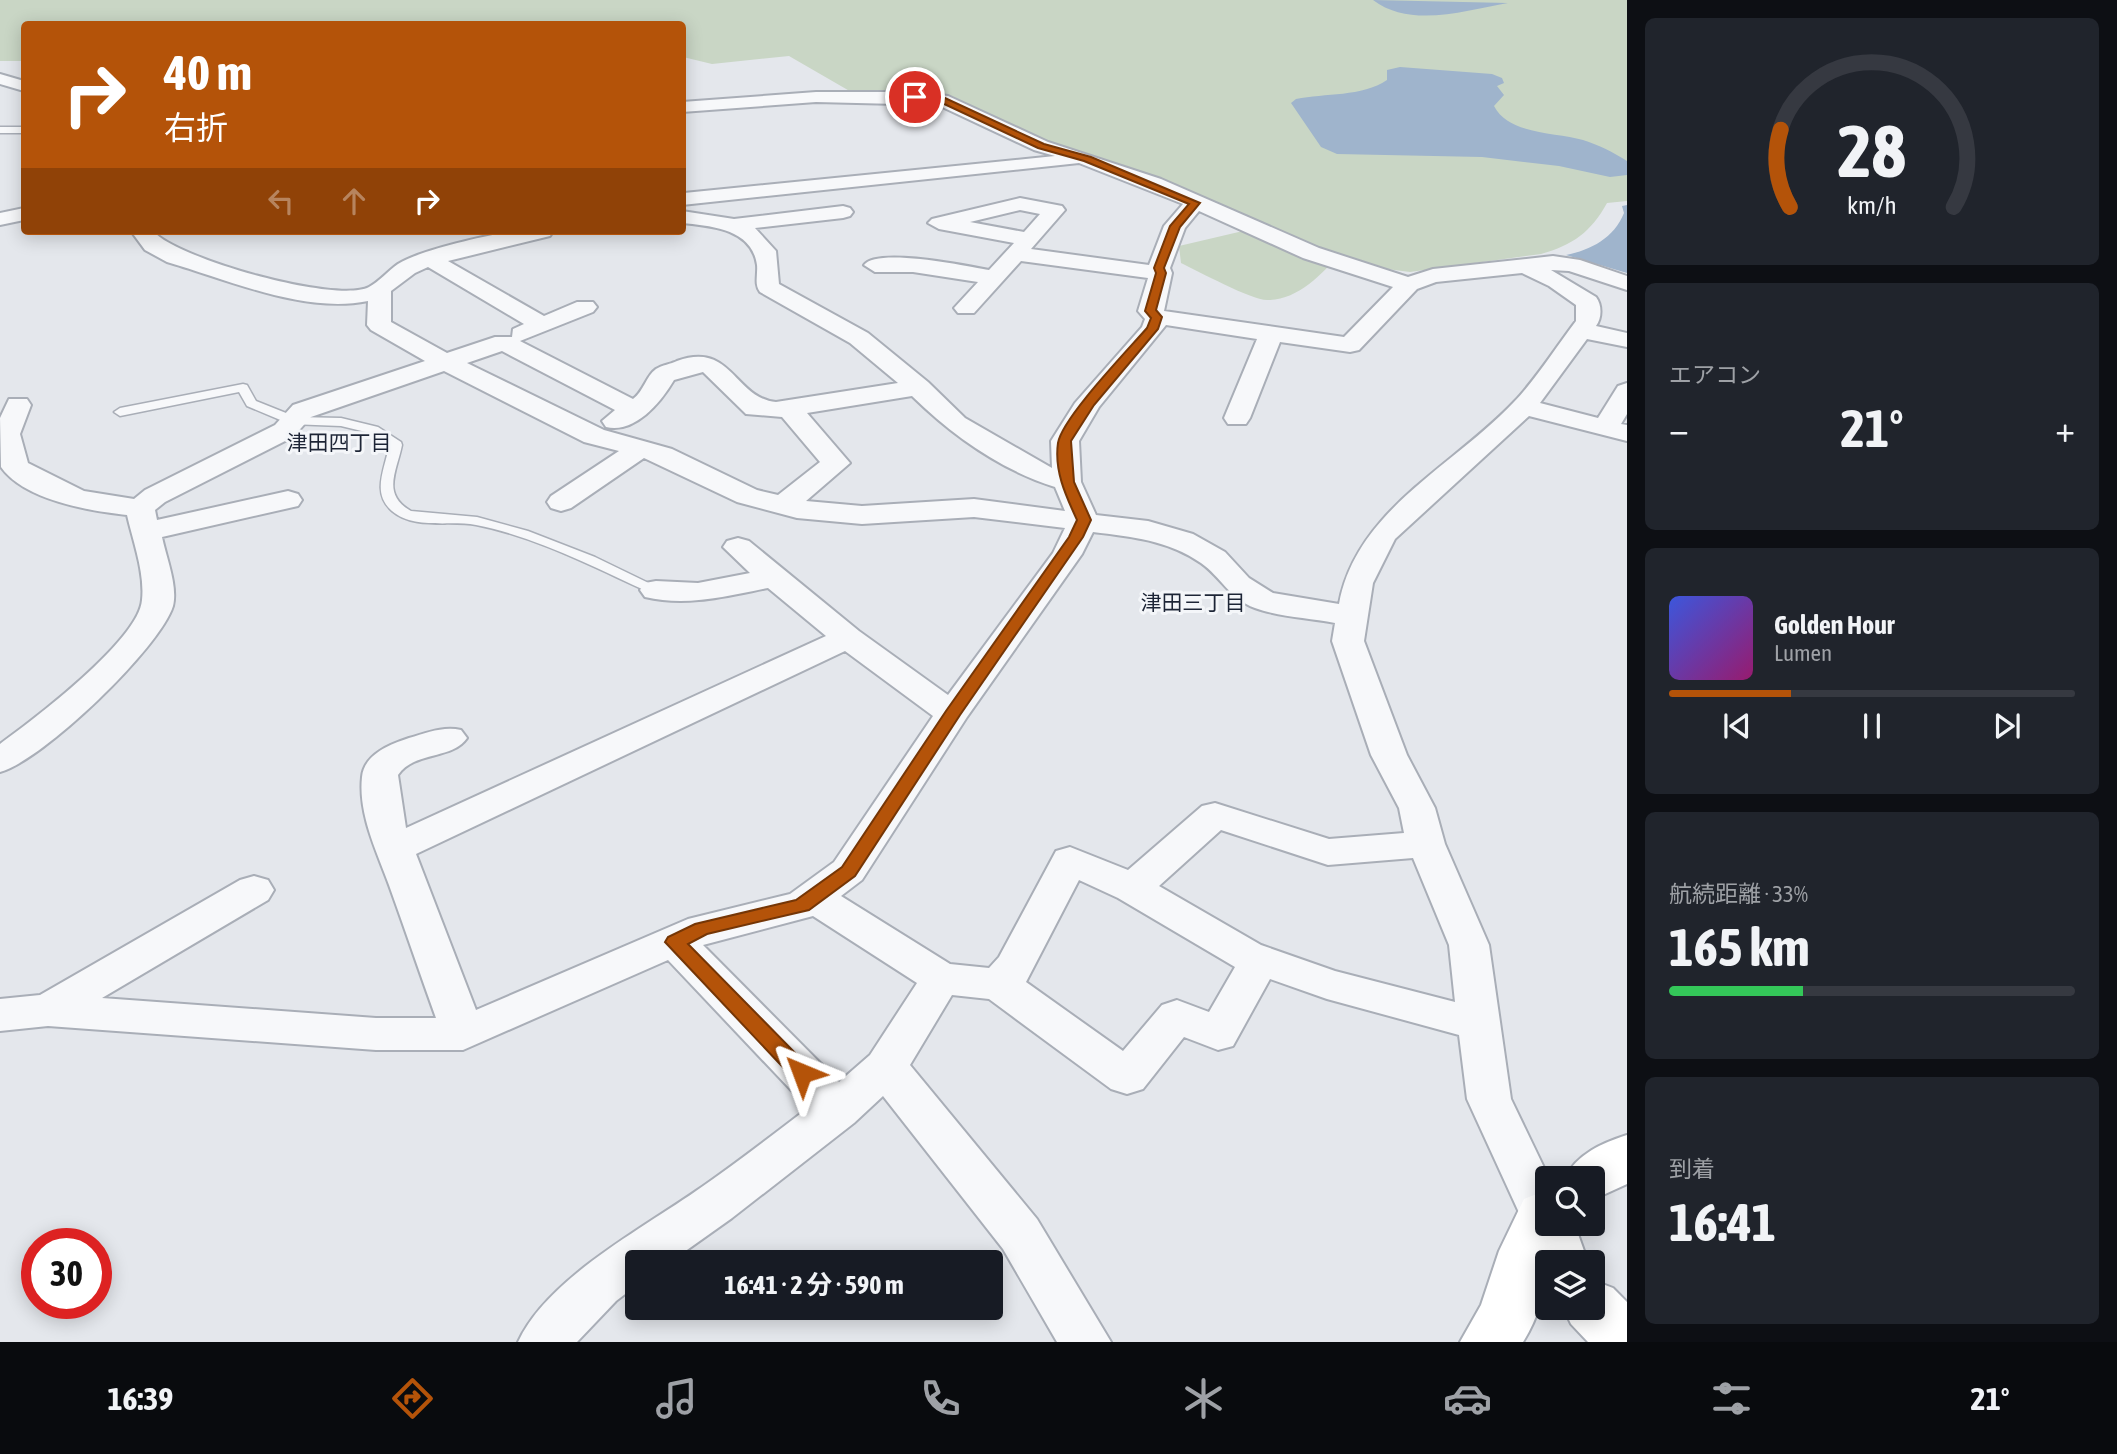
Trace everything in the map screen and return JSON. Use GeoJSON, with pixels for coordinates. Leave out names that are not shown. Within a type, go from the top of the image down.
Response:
{"type":"FeatureCollection","features":[{"type":"Feature","properties":{"kind":"street"},"geometry":{"type":"LineString","coordinates":[[0,79],[21,85]]}},
{"type":"Feature","properties":{"kind":"street"},"geometry":{"type":"LineString","coordinates":[[686,107],[816,97],[942,100],[1041,146],[1088,159],[1311,253],[1409,285]]}},
{"type":"Feature","properties":{"kind":"street"},"geometry":{"type":"LineString","coordinates":[[687,208],[1088,159]]}},
{"type":"Feature","properties":{"kind":"street"},"geometry":{"type":"LineString","coordinates":[[1195,203],[1175,226],[1159,268],[1161,273],[1150,311],[1157,317],[1350,345],[1409,285],[1433,276],[1553,263],[1572,265],[1627,283]]}},
{"type":"Feature","properties":{"kind":"street"},"geometry":{"type":"LineString","coordinates":[[687,208],[744,227],[758,239],[770,270],[768,287],[859,338],[919,387],[956,424],[1035,472],[1067,482]]}},
{"type":"Feature","properties":{"kind":"street"},"geometry":{"type":"LineString","coordinates":[[736,225],[761,219],[816,217],[843,212]]}},
{"type":"Feature","properties":{"kind":"street"},"geometry":{"type":"LineString","coordinates":[[0,219],[21,215]]}},
{"type":"Feature","properties":{"kind":"street"},"geometry":{"type":"LineString","coordinates":[[145,235],[153,245],[175,257],[317,298],[344,299],[380,292],[407,268],[429,259],[526,235]]}},
{"type":"Feature","properties":{"kind":"street"},"geometry":{"type":"LineString","coordinates":[[966,308],[991,277],[1022,246],[1075,264],[1161,273]]}},
{"type":"Feature","properties":{"kind":"street"},"geometry":{"type":"LineString","coordinates":[[429,259],[542,325]]}},
{"type":"Feature","properties":{"kind":"street"},"geometry":{"type":"LineString","coordinates":[[875,265],[913,265],[991,277]]}},
{"type":"Feature","properties":{"kind":"street"},"geometry":{"type":"LineString","coordinates":[[1523,266],[1556,281],[1588,302],[1588,321],[1524,407],[1382,535],[1358,583],[1348,641],[1389,755],[1417,808],[1426,844],[1469,946],[1489,1099],[1535,1199]]}},
{"type":"Feature","properties":{"kind":"street"},"geometry":{"type":"LineString","coordinates":[[380,292],[379,325],[443,361],[594,436],[633,449],[662,454],[747,496],[782,506],[862,515],[974,508],[1149,530],[1182,540],[1214,558],[1238,585],[1264,601],[1352,616]]}},
{"type":"Feature","properties":{"kind":"street"},"geometry":{"type":"LineString","coordinates":[[0,761],[24,745],[113,667],[153,619],[158,602],[142,520],[155,496],[284,431],[302,411],[504,342],[585,307]]}},
{"type":"Feature","properties":{"kind":"street"},"geometry":{"type":"LineString","coordinates":[[1084,520],[1067,482],[1065,441],[1088,403],[1153,329],[1157,317]]}},
{"type":"Feature","properties":{"kind":"street"},"geometry":{"type":"LineString","coordinates":[[1581,330],[1627,340]]}},
{"type":"Feature","properties":{"kind":"street"},"geometry":{"type":"LineString","coordinates":[[1237,418],[1271,334]]}},
{"type":"Feature","properties":{"kind":"street"},"geometry":{"type":"LineString","coordinates":[[504,342],[633,409]]}},
{"type":"Feature","properties":{"kind":"street"},"geometry":{"type":"LineString","coordinates":[[594,436],[650,399],[664,376],[693,364],[710,365],[755,408],[788,408],[919,387]]}},
{"type":"Feature","properties":{"kind":"street"},"geometry":{"type":"LineString","coordinates":[[1524,407],[1617,430],[1627,391]]}},
{"type":"Feature","properties":{"kind":"street"},"geometry":{"type":"LineString","coordinates":[[18,405],[7,434],[15,467],[49,490],[142,520],[288,500]]}},
{"type":"Feature","properties":{"kind":"street"},"geometry":{"type":"LineString","coordinates":[[782,506],[836,463],[788,408]]}},
{"type":"Feature","properties":{"kind":"street"},"geometry":{"type":"LineString","coordinates":[[561,502],[631,457],[633,449]]}},
{"type":"Feature","properties":{"kind":"street"},"geometry":{"type":"LineString","coordinates":[[0,1015],[48,1010],[376,1034],[463,1034],[702,929],[802,905],[848,871],[952,714],[1067,554],[1084,520]]}},
{"type":"Feature","properties":{"kind":"street"},"geometry":{"type":"LineString","coordinates":[[738,547],[848,638],[952,714]]}},
{"type":"Feature","properties":{"kind":"street"},"geometry":{"type":"LineString","coordinates":[[656,590],[698,592],[775,577]]}},
{"type":"Feature","properties":{"kind":"street"},"geometry":{"type":"LineString","coordinates":[[394,849],[848,638]]}},
{"type":"Feature","properties":{"kind":"street"},"geometry":{"type":"LineString","coordinates":[[450,738],[403,752],[386,764],[380,775],[385,821],[463,1034]]}},
{"type":"Feature","properties":{"kind":"street"},"geometry":{"type":"LineString","coordinates":[[1132,888],[1215,815],[1328,852],[1426,844]]}},
{"type":"Feature","properties":{"kind":"street"},"geometry":{"type":"LineString","coordinates":[[999,984],[1015,967],[1070,860],[1132,888],[1260,960],[1327,984],[1479,1024]]}},
{"type":"Feature","properties":{"kind":"street"},"geometry":{"type":"LineString","coordinates":[[48,1010],[254,890]]}},
{"type":"Feature","properties":{"kind":"street"},"geometry":{"type":"LineString","coordinates":[[815,898],[942,979],[999,984],[1127,1077],[1177,1016],[1218,1034],[1260,960]]}},
{"type":"Feature","properties":{"kind":"street"},"geometry":{"type":"LineString","coordinates":[[675,942],[838,1110]]}},
{"type":"Feature","properties":{"kind":"street"},"geometry":{"type":"LineString","coordinates":[[544,1342],[598,1285],[715,1204],[838,1110],[887,1067],[942,979]]}},
{"type":"Feature","properties":{"kind":"street"},"geometry":{"type":"LineString","coordinates":[[887,1067],[1020,1234],[1084,1342]]}},
{"type":"Feature","properties":{"kind":"street"},"geometry":{"type":"LineString","coordinates":[[1605,1170],[1627,1157]]}},
{"type":"Feature","properties":{"kind":"street"},"geometry":{"type":"LineString","coordinates":[[1490,1342],[1507,1316],[1527,1251],[1544,1236]]}},
{"type":"Feature","properties":{"kind":"street"},"geometry":{"type":"LineString","coordinates":[[1605,1319],[1627,1342]]}},
{"type":"Feature","properties":{"kind":"lane"},"geometry":{"type":"LineString","coordinates":[[0,130],[21,130]]}},
{"type":"Feature","properties":{"kind":"lane"},"geometry":{"type":"LineString","coordinates":[[120,412],[243,388],[251,403],[293,421],[341,422],[374,430],[396,445],[394,458],[385,478],[387,493],[399,510],[433,519],[474,521],[554,544],[656,590]]}},
{"type":"Feature","properties":{"kind":"green space"},"geometry":{"type":"Polygon","coordinates":[[[0,0],[1627,0],[1627,201],[1607,203],[1588,230],[1572,242],[1541,254],[1410,272],[1379,268],[1339,254],[1308,285],[1288,296],[1267,300],[1237,290],[1181,263],[1179,246],[1260,227],[1046,145],[942,95],[853,93],[789,56],[712,64],[686,58],[686,21],[21,21],[21,61],[0,61],[0,0]]]}},
{"type":"Feature","properties":{"kind":"water"},"geometry":{"type":"Polygon","coordinates":[[[1373,0],[1508,3],[1457,13],[1422,16],[1388,9],[1373,0]]]}},
{"type":"Feature","properties":{"kind":"water"},"geometry":{"type":"Polygon","coordinates":[[[1400,67],[1492,74],[1502,78],[1504,83],[1497,86],[1504,95],[1494,106],[1510,122],[1534,131],[1583,140],[1606,149],[1627,161],[1627,175],[1610,177],[1559,166],[1482,157],[1337,154],[1321,147],[1291,103],[1296,99],[1366,89],[1387,80],[1387,70],[1400,67]]]}},
{"type":"Feature","properties":{"kind":"water"},"geometry":{"type":"Polygon","coordinates":[[[1627,205],[1627,273],[1566,255],[1601,242],[1620,222],[1624,213],[1622,206],[1627,205]]]}},
{"type":"Feature","properties":{"kind":"district","name":"津田四丁目"},"geometry":{"type":"Point","coordinates":[339,442]}},
{"type":"Feature","properties":{"kind":"district","name":"津田三丁目"},"geometry":{"type":"Point","coordinates":[1193,602]}},
{"type":"Feature","properties":{"kind":"route"},"geometry":{"type":"LineString","coordinates":[[802,1073],[675,942],[702,929],[802,905],[848,871],[952,714],[1067,554],[1076,537],[1084,520],[1067,482],[1065,441],[1088,403],[1153,329],[1157,317],[1150,311],[1161,273],[1159,268],[1175,226],[1195,203],[1153,183],[1088,159],[1041,146],[942,100],[915,97]]}}]}
